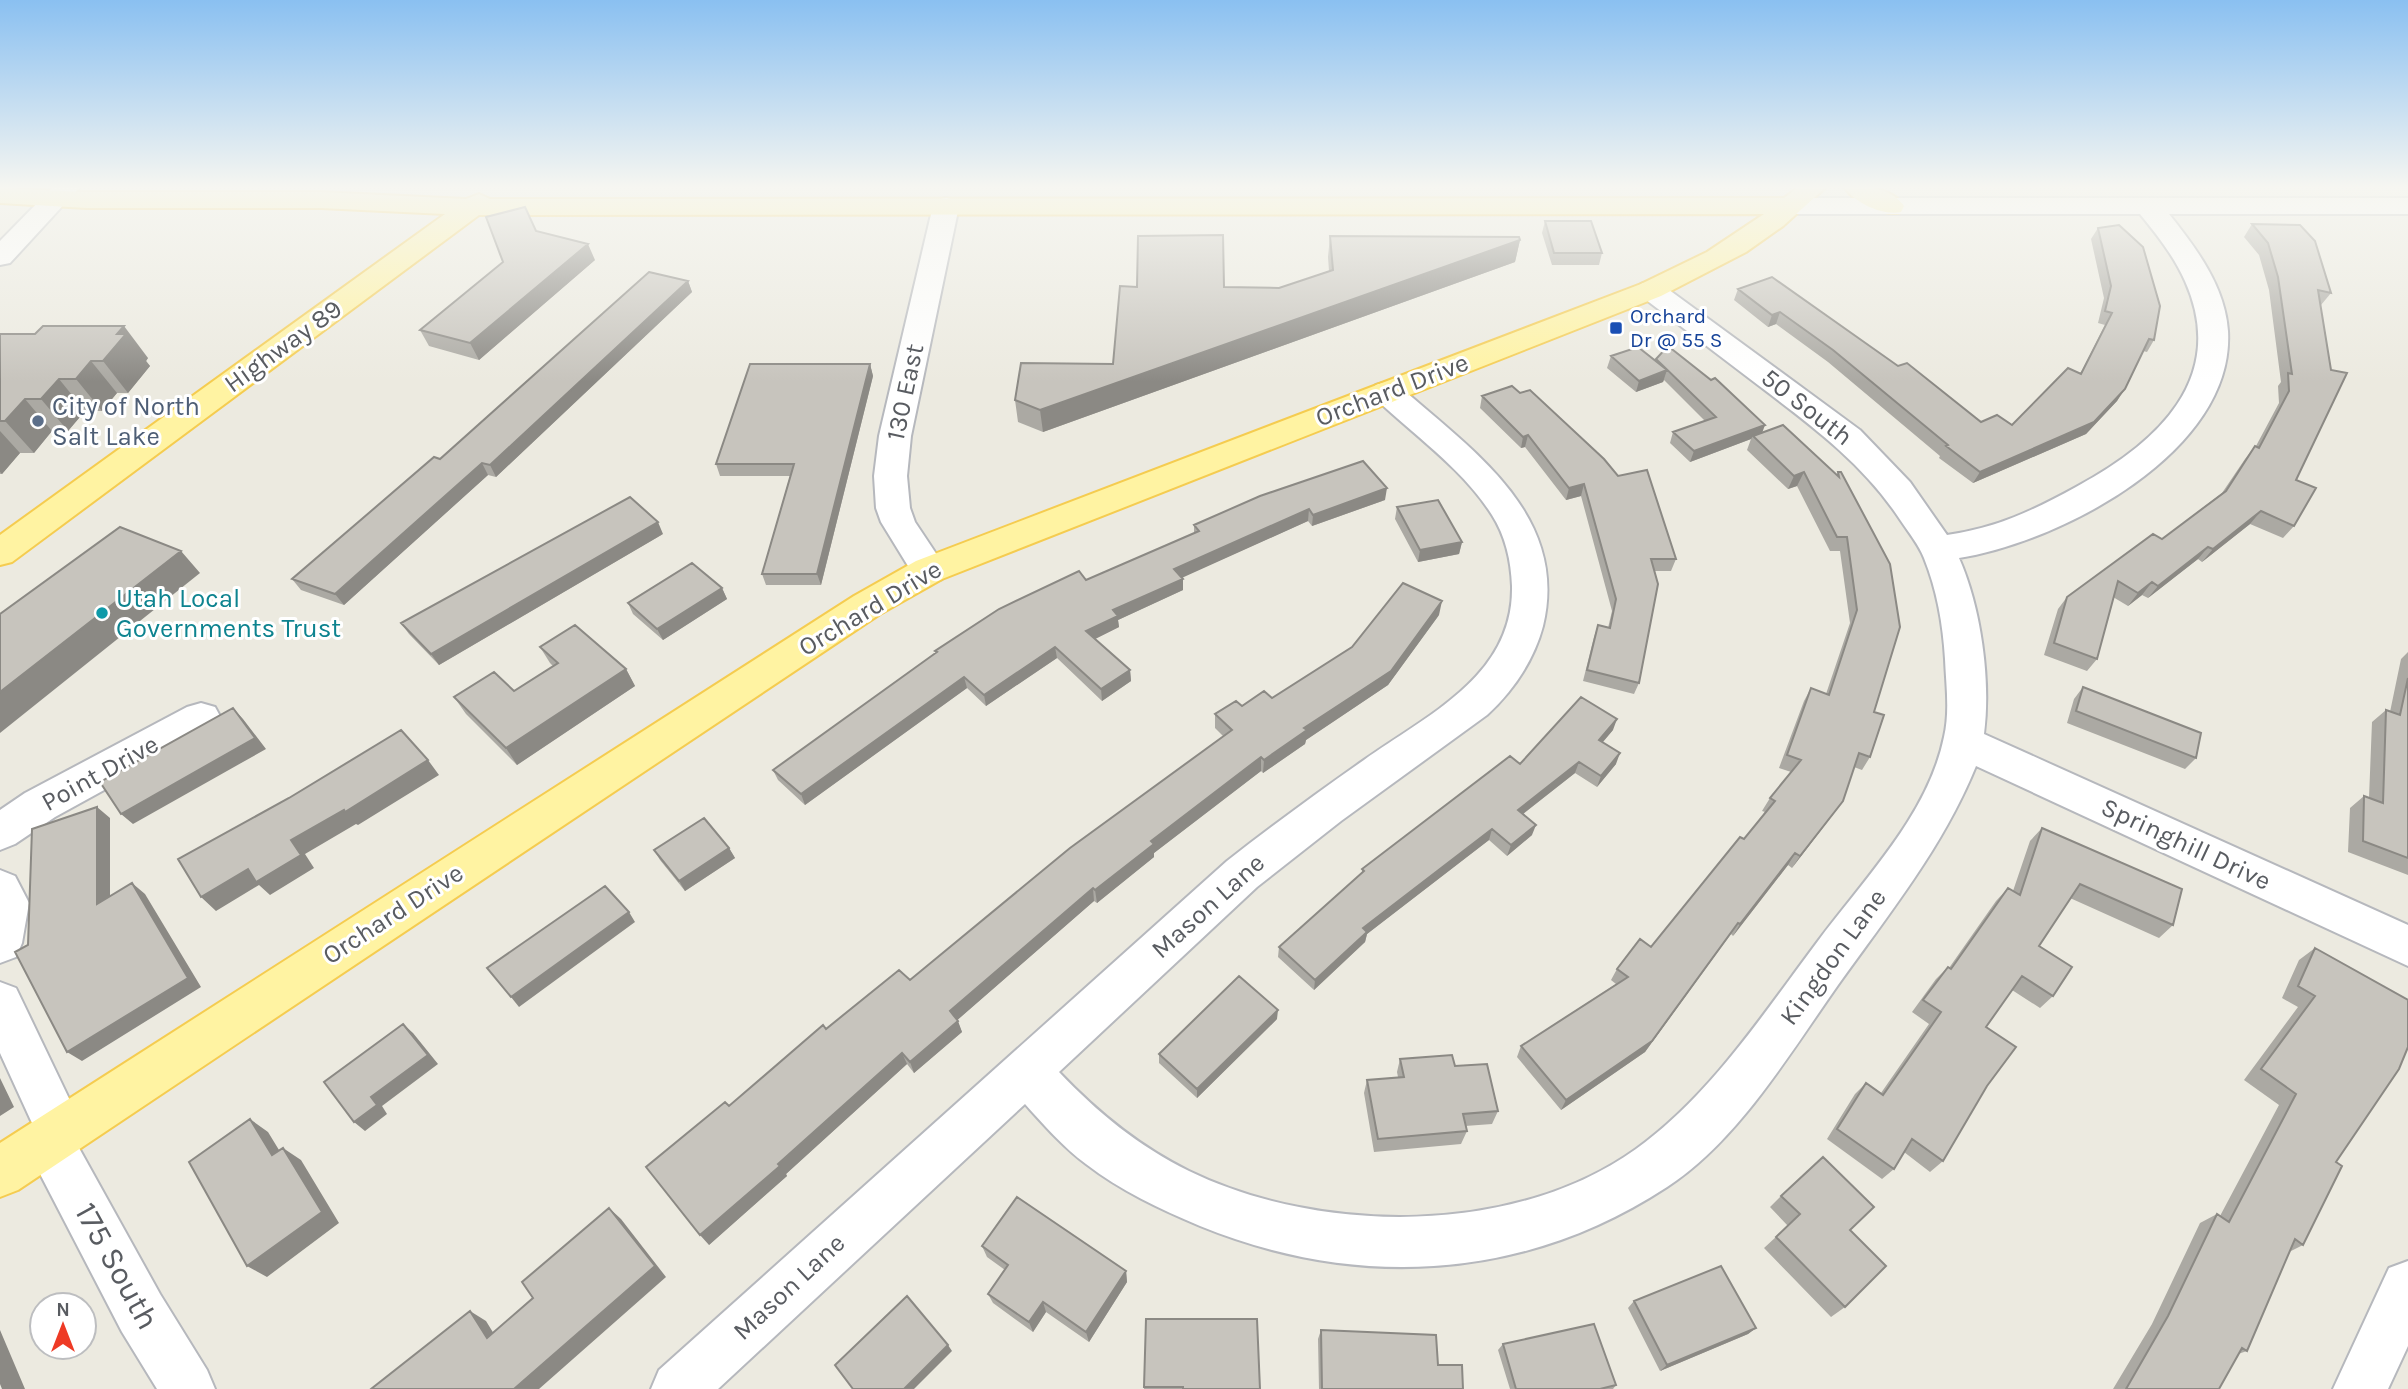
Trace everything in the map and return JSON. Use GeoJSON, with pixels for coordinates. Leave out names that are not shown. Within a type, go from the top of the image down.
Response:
{"type":"FeatureCollection","features":[{"type":"Feature","properties":{"kind":"main road","name":"Highway 89"},"geometry":{"type":"LineString","coordinates":[[0,553],[409,253]]}},
{"type":"Feature","properties":{"kind":"main road","name":"Orchard Drive"},"geometry":{"type":"LineString","coordinates":[[0,1172],[867,604],[929,570],[1651,290],[1728,253]]}},
{"type":"Feature","properties":{"kind":"street","name":"130 East"},"geometry":{"type":"LineString","coordinates":[[929,570],[904,538],[893,516],[891,469],[895,436],[936,253]]}},
{"type":"Feature","properties":{"kind":"street"},"geometry":{"type":"LineString","coordinates":[[1938,549],[2003,537],[2091,494],[2146,460],[2165,444],[2191,413],[2201,396],[2213,344],[2211,316],[2193,265],[2184,253]]}},
{"type":"Feature","properties":{"kind":"street","name":"50 South"},"geometry":{"type":"LineString","coordinates":[[1651,290],[1849,438],[1898,490],[1938,549]]}},
{"type":"Feature","properties":{"kind":"street","name":"Mason Lane"},"geometry":{"type":"LineString","coordinates":[[678,1389],[1242,874],[1487,691],[1502,674],[1514,654],[1530,607],[1528,558],[1519,534],[1492,491],[1387,392]]}},
{"type":"Feature","properties":{"kind":"street","name":"Kingdon Lane"},"geometry":{"type":"LineString","coordinates":[[1025,1070],[1111,1154],[1158,1182],[1205,1204],[1256,1221],[1312,1234],[1374,1242],[1440,1242],[1497,1235],[1552,1219],[1605,1197],[1649,1170],[1692,1136],[1729,1097],[1911,850],[1944,792],[1963,742],[1966,718],[1962,632],[1954,591],[1938,549]]}},
{"type":"Feature","properties":{"kind":"street","name":"Point Drive"},"geometry":{"type":"LineString","coordinates":[[0,832],[40,805],[201,718]]}},
{"type":"Feature","properties":{"kind":"street","name":"Springhill Drive"},"geometry":{"type":"LineString","coordinates":[[1963,742],[2408,946]]}},
{"type":"Feature","properties":{"kind":"street"},"geometry":{"type":"LineString","coordinates":[[0,889],[7,903],[0,943]]}},
{"type":"Feature","properties":{"kind":"street","name":"175 South"},"geometry":{"type":"LineString","coordinates":[[0,1003],[55,1136],[141,1312],[188,1389]]}},
{"type":"Feature","properties":{"kind":"street"},"geometry":{"type":"LineString","coordinates":[[2360,1389],[2408,1287]]}},
{"type":"Feature","properties":{"kind":"building"},"geometry":{"type":"Polygon","coordinates":[[[500,253],[577,253],[470,343],[420,330],[503,262],[500,253]]]}},
{"type":"Feature","properties":{"kind":"building"},"geometry":{"type":"Polygon","coordinates":[[[1138,253],[1223,253],[1224,287],[1279,288],[1333,270],[1331,253],[1484,253],[1040,410],[1015,400],[1021,363],[1113,364],[1120,286],[1137,287],[1138,253]]]}},
{"type":"Feature","properties":{"kind":"building"},"geometry":{"type":"Polygon","coordinates":[[[2104,253],[2145,253],[2160,306],[2154,340],[2149,339],[2125,389],[2094,422],[1980,472],[1833,350],[1780,312],[1772,315],[1738,289],[1772,277],[1898,366],[1907,363],[1981,422],[1997,415],[2012,425],[2068,368],[2081,374],[2112,313],[2105,311],[2111,286],[2104,253]]]}},
{"type":"Feature","properties":{"kind":"building"},"geometry":{"type":"Polygon","coordinates":[[[2271,253],[2319,253],[2331,293],[2318,290],[2331,370],[2347,373],[2296,480],[2316,488],[2294,526],[2261,511],[2213,549],[2208,547],[2158,586],[2152,582],[2138,593],[2118,581],[2097,659],[2054,643],[2067,597],[2153,534],[2162,539],[2226,491],[2255,446],[2259,448],[2289,391],[2288,373],[2292,374],[2278,277],[2271,253]]]}},
{"type":"Feature","properties":{"kind":"building"},"geometry":{"type":"Polygon","coordinates":[[[649,272],[688,281],[490,465],[482,463],[335,594],[292,579],[434,457],[440,459],[649,272]]]}},
{"type":"Feature","properties":{"kind":"building"},"geometry":{"type":"Polygon","coordinates":[[[43,326],[124,326],[117,334],[126,334],[103,361],[91,361],[76,379],[59,379],[41,399],[25,399],[5,421],[0,421],[0,334],[35,334],[43,326]]]}},
{"type":"Feature","properties":{"kind":"building"},"geometry":{"type":"Polygon","coordinates":[[[1668,346],[1711,380],[1715,378],[1765,425],[1694,451],[1673,432],[1716,417],[1656,359],[1668,346]]]}},
{"type":"Feature","properties":{"kind":"building"},"geometry":{"type":"Polygon","coordinates":[[[1638,347],[1667,370],[1639,381],[1611,356],[1638,347]]]}},
{"type":"Feature","properties":{"kind":"building"},"geometry":{"type":"Polygon","coordinates":[[[750,364],[870,364],[817,574],[762,574],[794,464],[716,464],[750,364]]]}},
{"type":"Feature","properties":{"kind":"building"},"geometry":{"type":"Polygon","coordinates":[[[1512,386],[1520,393],[1530,390],[1604,459],[1618,476],[1647,470],[1676,559],[1651,559],[1658,584],[1639,683],[1587,670],[1598,625],[1610,628],[1616,599],[1584,484],[1569,488],[1528,435],[1523,437],[1482,396],[1512,386]]]}},
{"type":"Feature","properties":{"kind":"building"},"geometry":{"type":"Polygon","coordinates":[[[1783,425],[1839,477],[1838,472],[1841,472],[1890,564],[1900,627],[1874,712],[1884,715],[1870,757],[1859,753],[1843,801],[1800,856],[1795,853],[1740,924],[1738,923],[1652,1041],[1566,1100],[1521,1046],[1628,977],[1617,969],[1640,939],[1651,947],[1740,837],[1744,839],[1775,801],[1770,798],[1801,760],[1787,755],[1811,688],[1829,695],[1857,610],[1847,537],[1837,537],[1804,472],[1794,476],[1753,436],[1783,425]]]}},
{"type":"Feature","properties":{"kind":"building"},"geometry":{"type":"Polygon","coordinates":[[[1363,461],[1387,488],[1313,515],[1309,509],[1174,569],[1183,579],[1113,610],[1118,616],[1086,631],[1130,670],[1101,689],[1055,647],[984,695],[964,677],[801,794],[773,770],[937,652],[935,651],[999,609],[1079,571],[1086,580],[1199,531],[1194,525],[1260,496],[1363,461]]]}},
{"type":"Feature","properties":{"kind":"building"},"geometry":{"type":"Polygon","coordinates":[[[630,497],[658,522],[431,654],[401,623],[630,497]]]}},
{"type":"Feature","properties":{"kind":"building"},"geometry":{"type":"Polygon","coordinates":[[[1438,500],[1462,542],[1420,550],[1397,507],[1438,500]]]}},
{"type":"Feature","properties":{"kind":"building"},"geometry":{"type":"Polygon","coordinates":[[[120,527],[181,551],[0,692],[0,614],[120,527]]]}},
{"type":"Feature","properties":{"kind":"building"},"geometry":{"type":"Polygon","coordinates":[[[692,563],[722,588],[657,629],[628,603],[692,563]]]}},
{"type":"Feature","properties":{"kind":"building"},"geometry":{"type":"Polygon","coordinates":[[[1403,583],[1442,601],[1391,671],[1304,728],[1307,730],[1264,760],[1261,757],[1151,841],[1154,844],[1095,890],[1093,888],[950,1011],[958,1021],[910,1062],[902,1053],[778,1164],[780,1166],[700,1235],[646,1167],[725,1102],[729,1106],[823,1025],[826,1029],[899,970],[910,980],[1070,848],[1232,730],[1215,714],[1236,701],[1242,706],[1264,691],[1272,698],[1352,647],[1403,583]]]}},
{"type":"Feature","properties":{"kind":"building"},"geometry":{"type":"Polygon","coordinates":[[[575,625],[626,669],[506,748],[454,697],[494,672],[514,691],[558,663],[540,647],[575,625]]]}},
{"type":"Feature","properties":{"kind":"building"},"geometry":{"type":"Polygon","coordinates":[[[2408,678],[2408,858],[2363,841],[2364,796],[2383,803],[2386,710],[2400,715],[2408,678]]]}},
{"type":"Feature","properties":{"kind":"building"},"geometry":{"type":"Polygon","coordinates":[[[2083,687],[2201,733],[2196,758],[2076,711],[2083,687]]]}},
{"type":"Feature","properties":{"kind":"building"},"geometry":{"type":"Polygon","coordinates":[[[1581,697],[1617,719],[1599,740],[1620,753],[1601,776],[1579,762],[1518,810],[1536,825],[1511,845],[1492,829],[1363,928],[1367,932],[1315,980],[1279,947],[1364,871],[1362,869],[1510,756],[1520,764],[1581,697]]]}},
{"type":"Feature","properties":{"kind":"building"},"geometry":{"type":"Polygon","coordinates":[[[233,708],[255,738],[121,814],[100,782],[233,708]]]}},
{"type":"Feature","properties":{"kind":"building"},"geometry":{"type":"Polygon","coordinates":[[[401,730],[428,760],[345,812],[344,810],[291,840],[301,855],[256,882],[248,869],[201,897],[178,859],[289,798],[401,730]]]}},
{"type":"Feature","properties":{"kind":"building"},"geometry":{"type":"Polygon","coordinates":[[[97,807],[97,904],[132,883],[188,978],[67,1052],[15,952],[28,945],[32,829],[97,807]]]}},
{"type":"Feature","properties":{"kind":"building"},"geometry":{"type":"Polygon","coordinates":[[[704,818],[729,848],[679,881],[654,850],[704,818]]]}},
{"type":"Feature","properties":{"kind":"building"},"geometry":{"type":"Polygon","coordinates":[[[2042,828],[2182,889],[2173,925],[2080,884],[2039,946],[2072,967],[2053,996],[2022,976],[1986,1027],[2016,1047],[1987,1086],[1943,1161],[1912,1139],[1894,1169],[1837,1129],[1866,1083],[1883,1095],[1941,1012],[1923,1000],[1948,967],[1951,969],[2008,888],[2020,895],[2042,828]]]}},
{"type":"Feature","properties":{"kind":"building"},"geometry":{"type":"Polygon","coordinates":[[[605,886],[629,912],[511,997],[487,968],[605,886]]]}},
{"type":"Feature","properties":{"kind":"building"},"geometry":{"type":"Polygon","coordinates":[[[2315,948],[2408,1000],[2408,1047],[2399,1069],[2336,1162],[2342,1166],[2303,1245],[2295,1239],[2247,1351],[2242,1348],[2219,1389],[2126,1389],[2168,1316],[2217,1214],[2229,1222],[2296,1094],[2261,1069],[2315,996],[2298,986],[2315,948]]]}},
{"type":"Feature","properties":{"kind":"building"},"geometry":{"type":"Polygon","coordinates":[[[1239,976],[1278,1010],[1197,1089],[1159,1054],[1239,976]]]}},
{"type":"Feature","properties":{"kind":"building"},"geometry":{"type":"Polygon","coordinates":[[[403,1024],[428,1055],[371,1097],[377,1105],[354,1122],[324,1082],[403,1024]]]}},
{"type":"Feature","properties":{"kind":"building"},"geometry":{"type":"Polygon","coordinates":[[[1452,1055],[1455,1066],[1487,1064],[1498,1111],[1463,1114],[1467,1131],[1378,1139],[1367,1080],[1404,1077],[1400,1059],[1452,1055]]]}},
{"type":"Feature","properties":{"kind":"building"},"geometry":{"type":"Polygon","coordinates":[[[250,1119],[272,1155],[283,1148],[322,1212],[247,1266],[189,1162],[250,1119]]]}},
{"type":"Feature","properties":{"kind":"building"},"geometry":{"type":"Polygon","coordinates":[[[1823,1157],[1874,1207],[1850,1230],[1886,1266],[1845,1307],[1776,1237],[1800,1214],[1781,1196],[1823,1157]]]}},
{"type":"Feature","properties":{"kind":"building"},"geometry":{"type":"Polygon","coordinates":[[[1017,1197],[1126,1271],[1086,1332],[1043,1302],[1029,1322],[988,1294],[1008,1265],[982,1246],[1017,1197]]]}},
{"type":"Feature","properties":{"kind":"building"},"geometry":{"type":"Polygon","coordinates":[[[609,1208],[655,1266],[514,1389],[371,1389],[470,1311],[487,1338],[533,1298],[522,1282],[609,1208]]]}},
{"type":"Feature","properties":{"kind":"building"},"geometry":{"type":"Polygon","coordinates":[[[1721,1266],[1756,1328],[1667,1365],[1634,1301],[1721,1266]]]}},
{"type":"Feature","properties":{"kind":"building"},"geometry":{"type":"Polygon","coordinates":[[[907,1296],[948,1345],[904,1389],[853,1389],[835,1365],[907,1296]]]}},
{"type":"Feature","properties":{"kind":"building"},"geometry":{"type":"Polygon","coordinates":[[[1146,1319],[1257,1319],[1260,1389],[1144,1387],[1146,1319]]]}},
{"type":"Feature","properties":{"kind":"building"},"geometry":{"type":"Polygon","coordinates":[[[1594,1324],[1616,1385],[1600,1389],[1516,1389],[1503,1344],[1594,1324]]]}},
{"type":"Feature","properties":{"kind":"building"},"geometry":{"type":"Polygon","coordinates":[[[1321,1330],[1436,1335],[1438,1365],[1462,1365],[1463,1389],[1322,1389],[1321,1330]]]}},
{"type":"Feature","properties":{"kind":"place","name":"Orchard Dr @ 55 S"},"geometry":{"type":"Point","coordinates":[1616,328]}},
{"type":"Feature","properties":{"kind":"place","name":"City of North Salt Lake"},"geometry":{"type":"Point","coordinates":[38,421]}},
{"type":"Feature","properties":{"kind":"place","name":"Utah Local Governments Trust"},"geometry":{"type":"Point","coordinates":[102,613]}}]}
